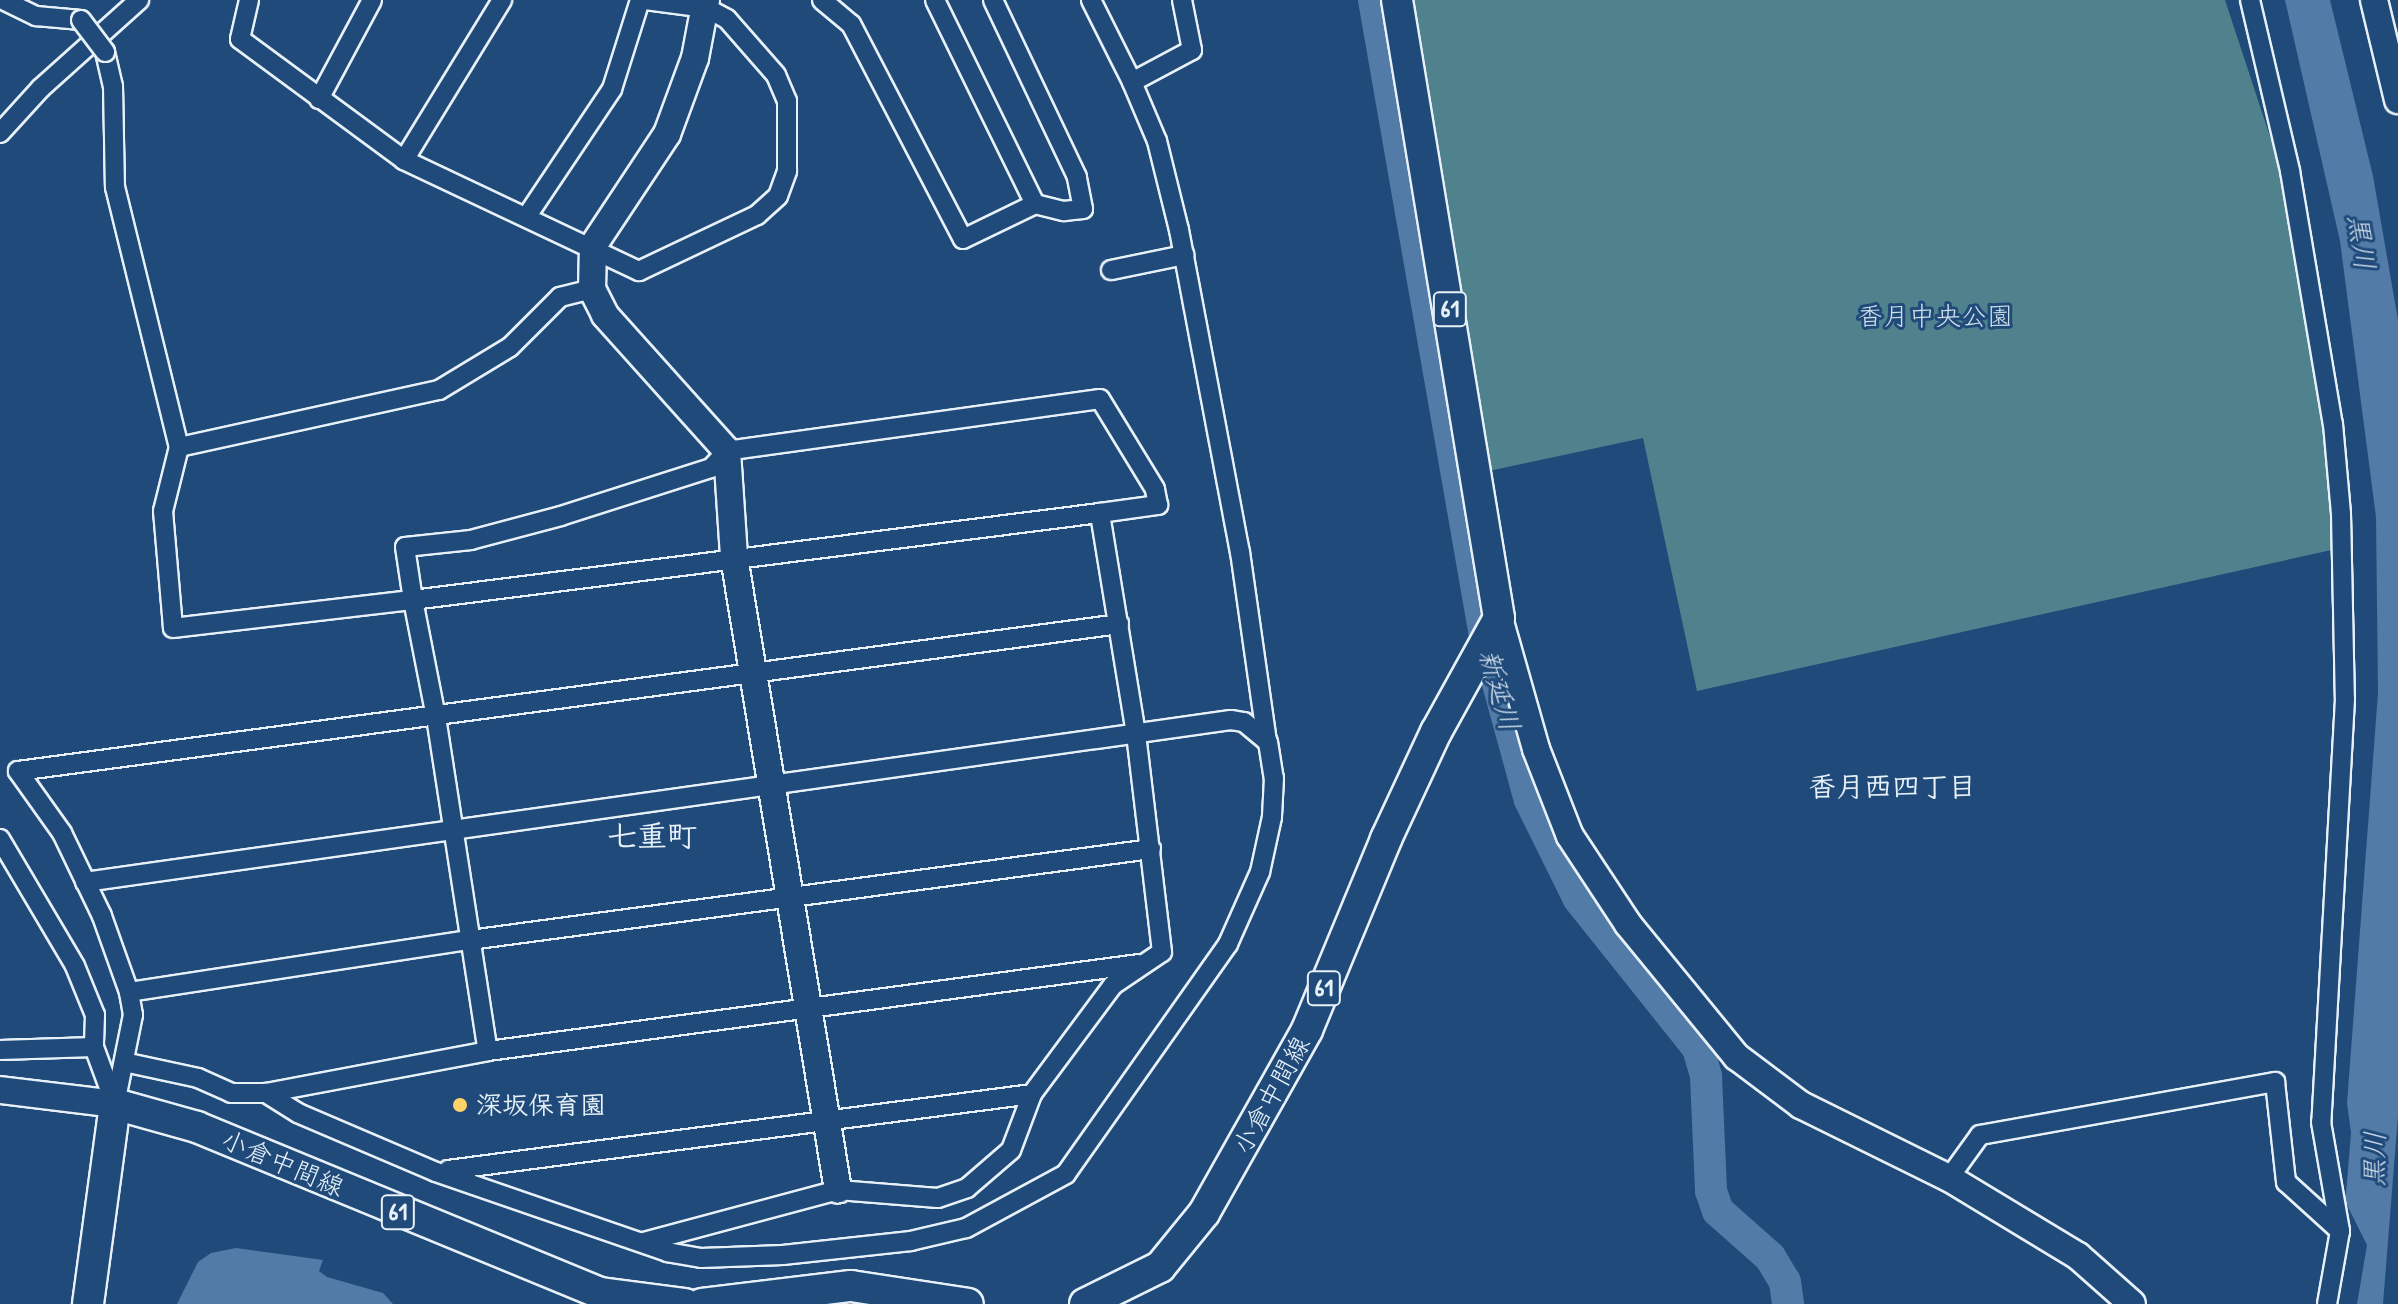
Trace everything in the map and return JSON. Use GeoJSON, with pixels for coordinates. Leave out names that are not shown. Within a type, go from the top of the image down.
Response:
{"type":"FeatureCollection","features":[{"type":"Feature","properties":{"kind":"main road","name":"61"},"geometry":{"type":"LineString","coordinates":[[1397,0],[1499,618]]}},
{"type":"Feature","properties":{"kind":"main road","name":"小倉中間線"},"geometry":{"type":"LineString","coordinates":[[1085,1304],[1160,1267],[1204,1213],[1307,1030],[1392,825],[1499,618]]}},
{"type":"Feature","properties":{"kind":"main road","name":"小倉中間線"},"geometry":{"type":"LineString","coordinates":[[115,1104],[197,1127],[599,1293],[685,1304]]}},
{"type":"Feature","properties":{"kind":"main road"},"geometry":{"type":"LineString","coordinates":[[88,1304],[115,1104]]}},
{"type":"Feature","properties":{"kind":"main road"},"geometry":{"type":"LineString","coordinates":[[702,1304],[851,1286],[968,1304]]}},
{"type":"Feature","properties":{"kind":"street"},"geometry":{"type":"LineString","coordinates":[[3,0],[36,16],[81,20],[105,52],[113,86],[115,187],[179,447],[163,511],[173,628],[413,600],[1158,505],[1135,449],[1100,399],[727,451],[711,468],[561,516],[471,540],[405,547],[413,600],[436,717],[488,1051]]}},
{"type":"Feature","properties":{"kind":"street"},"geometry":{"type":"LineString","coordinates":[[0,133],[41,88],[139,0]]}},
{"type":"Feature","properties":{"kind":"street"},"geometry":{"type":"LineString","coordinates":[[249,0],[240,39],[404,160],[527,216],[593,246],[639,271],[757,215],[778,196],[787,171],[787,101],[776,75],[727,19],[706,4],[642,0],[612,89],[527,216]]}},
{"type":"Feature","properties":{"kind":"street"},"geometry":{"type":"LineString","coordinates":[[319,99],[372,0]]}},
{"type":"Feature","properties":{"kind":"street"},"geometry":{"type":"LineString","coordinates":[[404,160],[502,0]]}},
{"type":"Feature","properties":{"kind":"street"},"geometry":{"type":"LineString","coordinates":[[822,0],[851,24],[963,239],[1035,204],[1064,211],[1083,209],[1077,177],[993,0]]}},
{"type":"Feature","properties":{"kind":"street"},"geometry":{"type":"LineString","coordinates":[[935,0],[1035,204]]}},
{"type":"Feature","properties":{"kind":"street"},"geometry":{"type":"LineString","coordinates":[[266,1093],[298,1113],[436,1172],[470,1180],[582,1226],[701,1258],[911,1241],[966,1228],[1066,1174],[1228,944],[1248,904],[1272,817],[1274,778],[1240,552],[1184,255],[1157,141],[1091,0]]}},
{"type":"Feature","properties":{"kind":"street"},"geometry":{"type":"LineString","coordinates":[[1132,82],[1192,50],[1182,0]]}},
{"type":"Feature","properties":{"kind":"street"},"geometry":{"type":"LineString","coordinates":[[2250,0],[2303,245],[2333,424],[2341,514],[2345,699],[2321,1122],[2340,1231],[2327,1304]]}},
{"type":"Feature","properties":{"kind":"street"},"geometry":{"type":"LineString","coordinates":[[2374,0],[2398,100]]}},
{"type":"Feature","properties":{"kind":"street"},"geometry":{"type":"LineString","coordinates":[[706,4],[691,71],[667,134],[593,246],[592,289],[605,315],[727,451],[734,557],[838,1190]]}},
{"type":"Feature","properties":{"kind":"street"},"geometry":{"type":"LineString","coordinates":[[1111,270],[1184,255]]}},
{"type":"Feature","properties":{"kind":"street"},"geometry":{"type":"LineString","coordinates":[[179,447],[439,390],[510,347],[560,297],[592,289]]}},
{"type":"Feature","properties":{"kind":"street"},"geometry":{"type":"LineString","coordinates":[[644,1242],[838,1190],[938,1198],[967,1188],[1011,1150],[1032,1094],[1113,985],[1162,952],[1136,734],[1100,513]]}},
{"type":"Feature","properties":{"kind":"street"},"geometry":{"type":"LineString","coordinates":[[1499,618],[1536,749],[1570,836],[1591,873],[1691,1006],[1737,1057],[1801,1105],[1949,1178],[2078,1256],[2132,1304]]}},
{"type":"Feature","properties":{"kind":"street"},"geometry":{"type":"LineString","coordinates":[[115,1104],[133,1015],[129,992],[62,833],[18,771],[1119,624]]}},
{"type":"Feature","properties":{"kind":"street"},"geometry":{"type":"LineString","coordinates":[[85,882],[1231,720],[1244,722],[1268,742]]}},
{"type":"Feature","properties":{"kind":"street"},"geometry":{"type":"LineString","coordinates":[[0,839],[75,966],[95,1015],[94,1047],[115,1104]]}},
{"type":"Feature","properties":{"kind":"street"},"geometry":{"type":"LineString","coordinates":[[129,992],[470,940],[1151,849]]}},
{"type":"Feature","properties":{"kind":"street"},"geometry":{"type":"LineString","coordinates":[[124,1062],[198,1078],[231,1093],[266,1093],[488,1051],[808,1010],[1033,975],[1140,964]]}},
{"type":"Feature","properties":{"kind":"street"},"geometry":{"type":"LineString","coordinates":[[0,1050],[94,1047]]}},
{"type":"Feature","properties":{"kind":"street"},"geometry":{"type":"LineString","coordinates":[[1949,1178],[1980,1135],[2275,1082],[2286,1182],[2340,1231]]}},
{"type":"Feature","properties":{"kind":"street"},"geometry":{"type":"LineString","coordinates":[[0,1090],[115,1104]]}},
{"type":"Feature","properties":{"kind":"street"},"geometry":{"type":"LineString","coordinates":[[436,1172],[1032,1094]]}},
{"type":"Feature","properties":{"kind":"green space","name":"香月中央公園"},"geometry":{"type":"Polygon","coordinates":[[[1409,0],[2225,0],[2283,176],[2322,415],[2336,549],[1697,691],[1643,438],[1489,471],[1409,0]]]}},
{"type":"Feature","properties":{"kind":"water","name":"黒川"},"geometry":{"type":"Polygon","coordinates":[[[2285,0],[2330,0],[2373,176],[2398,320],[2398,1116],[2383,1304],[2357,1304],[2367,1245],[2342,1195],[2346,1194],[2351,1133],[2347,1103],[2378,693],[2376,517],[2340,241],[2285,0]]]}},
{"type":"Feature","properties":{"kind":"water"},"geometry":{"type":"Polygon","coordinates":[[[236,1248],[323,1260],[319,1271],[327,1277],[383,1293],[393,1304],[177,1304],[198,1262],[211,1253],[236,1248]]]}},
{"type":"Feature","properties":{"kind":"waterway","name":"新延川"},"geometry":{"type":"LineString","coordinates":[[1374,0],[1485,636],[1530,800],[1579,899],[1698,1048],[1706,1076],[1711,1191],[1718,1211],[1770,1257],[1785,1282],[1788,1304]]}},
{"type":"Feature","properties":{"kind":"place","name":"深坂保育園"},"geometry":{"type":"Point","coordinates":[460,1105]}},
{"type":"Feature","properties":{"kind":"district","name":"香月西四丁目"},"geometry":{"type":"Point","coordinates":[1892,786]}},
{"type":"Feature","properties":{"kind":"district","name":"七重町"},"geometry":{"type":"Point","coordinates":[652,835]}}]}
